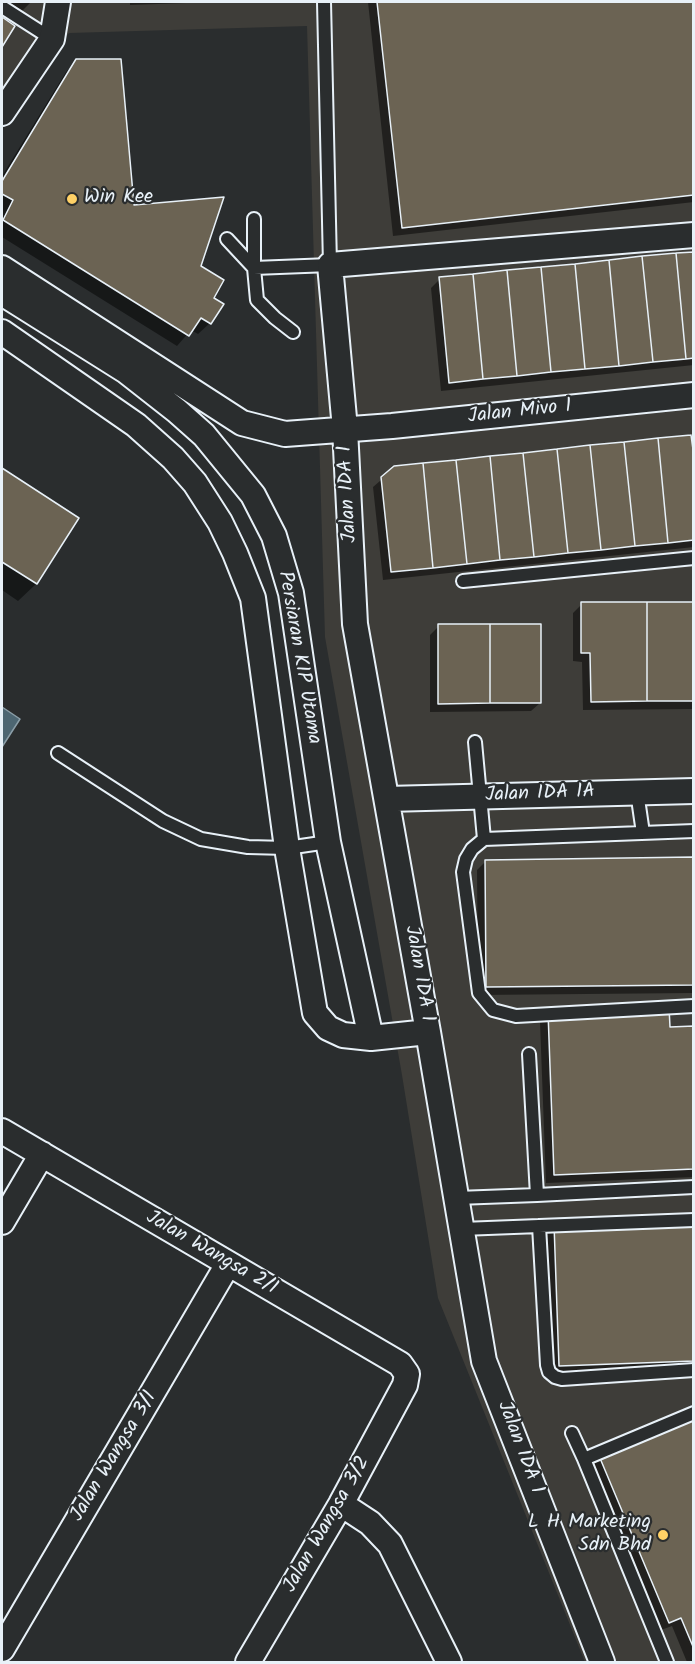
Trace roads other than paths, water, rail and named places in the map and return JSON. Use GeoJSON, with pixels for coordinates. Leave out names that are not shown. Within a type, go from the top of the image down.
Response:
{"type":"FeatureCollection","features":[{"type":"Feature","properties":{"kind":"street"},"geometry":{"type":"LineString","coordinates":[[2,113],[52,39],[58,2]]}},
{"type":"Feature","properties":{"kind":"street"},"geometry":{"type":"LineString","coordinates":[[330,265],[693,235]]}},
{"type":"Feature","properties":{"kind":"street","name":"Jalan IDA 1"},"geometry":{"type":"LineString","coordinates":[[330,265],[345,429],[355,624],[484,1361],[603,1662]]}},
{"type":"Feature","properties":{"kind":"street","name":"Jalan Mivo 1"},"geometry":{"type":"LineString","coordinates":[[2,268],[242,423],[285,434],[693,395]]}},
{"type":"Feature","properties":{"kind":"street","name":"Persiaran KIP Utama"},"geometry":{"type":"LineString","coordinates":[[2,293],[126,371],[204,435],[253,495],[274,536],[291,593],[328,842],[371,1038]]}},
{"type":"Feature","properties":{"kind":"street","name":"Persiaran KIP Utama"},"geometry":{"type":"LineString","coordinates":[[2,332],[136,425],[173,458],[195,483],[220,522],[253,598],[287,848],[315,1012],[328,1028],[343,1035],[371,1038],[428,1032]]}},
{"type":"Feature","properties":{"kind":"street"},"geometry":{"type":"LineString","coordinates":[[195,483],[228,462]]}},
{"type":"Feature","properties":{"kind":"street","name":"Jalan IDA 1A"},"geometry":{"type":"LineString","coordinates":[[387,799],[693,791]]}},
{"type":"Feature","properties":{"kind":"street","name":"Jalan Wangsa 2/1"},"geometry":{"type":"LineString","coordinates":[[2,1131],[400,1364],[407,1374],[405,1385]]}},
{"type":"Feature","properties":{"kind":"street"},"geometry":{"type":"LineString","coordinates":[[2,1222],[42,1154]]}},
{"type":"Feature","properties":{"kind":"street","name":"Jalan Wangsa 3/1"},"geometry":{"type":"LineString","coordinates":[[2,1649],[228,1264]]}},
{"type":"Feature","properties":{"kind":"street","name":"Jalan Wangsa 3/2"},"geometry":{"type":"LineString","coordinates":[[248,1662],[341,1504],[405,1385]]}},
{"type":"Feature","properties":{"kind":"street"},"geometry":{"type":"LineString","coordinates":[[341,1504],[370,1524],[390,1544],[449,1662]]}},
{"type":"Feature","properties":{"kind":"lane"},"geometry":{"type":"LineString","coordinates":[[227,239],[254,268],[330,265],[324,2]]}},
{"type":"Feature","properties":{"kind":"lane"},"geometry":{"type":"LineString","coordinates":[[2,7],[52,39]]}},
{"type":"Feature","properties":{"kind":"lane"},"geometry":{"type":"LineString","coordinates":[[254,219],[254,268],[257,300],[293,332]]}},
{"type":"Feature","properties":{"kind":"lane"},"geometry":{"type":"LineString","coordinates":[[464,581],[693,558]]}},
{"type":"Feature","properties":{"kind":"lane"},"geometry":{"type":"LineString","coordinates":[[475,742],[484,839]]}},
{"type":"Feature","properties":{"kind":"lane"},"geometry":{"type":"LineString","coordinates":[[58,753],[163,821],[201,839],[248,847],[287,848],[328,842]]}},
{"type":"Feature","properties":{"kind":"lane"},"geometry":{"type":"LineString","coordinates":[[637,792],[642,833]]}},
{"type":"Feature","properties":{"kind":"lane"},"geometry":{"type":"LineString","coordinates":[[693,831],[484,839],[472,849],[466,859],[463,872],[479,993],[493,1010],[516,1016],[693,1006]]}},
{"type":"Feature","properties":{"kind":"lane"},"geometry":{"type":"LineString","coordinates":[[529,1054],[537,1195]]}},
{"type":"Feature","properties":{"kind":"lane"},"geometry":{"type":"LineString","coordinates":[[457,1198],[693,1187]]}},
{"type":"Feature","properties":{"kind":"lane"},"geometry":{"type":"LineString","coordinates":[[462,1229],[693,1220]]}},
{"type":"Feature","properties":{"kind":"lane"},"geometry":{"type":"LineString","coordinates":[[539,1226],[549,1372],[562,1379],[693,1370]]}},
{"type":"Feature","properties":{"kind":"lane"},"geometry":{"type":"LineString","coordinates":[[584,1459],[693,1413]]}},
{"type":"Feature","properties":{"kind":"lane"},"geometry":{"type":"LineString","coordinates":[[572,1433],[667,1662]]}},
{"type":"Feature","properties":{"kind":"water"},"geometry":{"type":"Polygon","coordinates":[[[2,707],[20,719],[2,747],[2,707]]]}},
{"type":"Feature","properties":{"kind":"place","name":"Win Kee"},"geometry":{"type":"Point","coordinates":[72,199]}},
{"type":"Feature","properties":{"kind":"place","name":"L H Marketing Sdn Bhd"},"geometry":{"type":"Point","coordinates":[663,1535]}}]}
